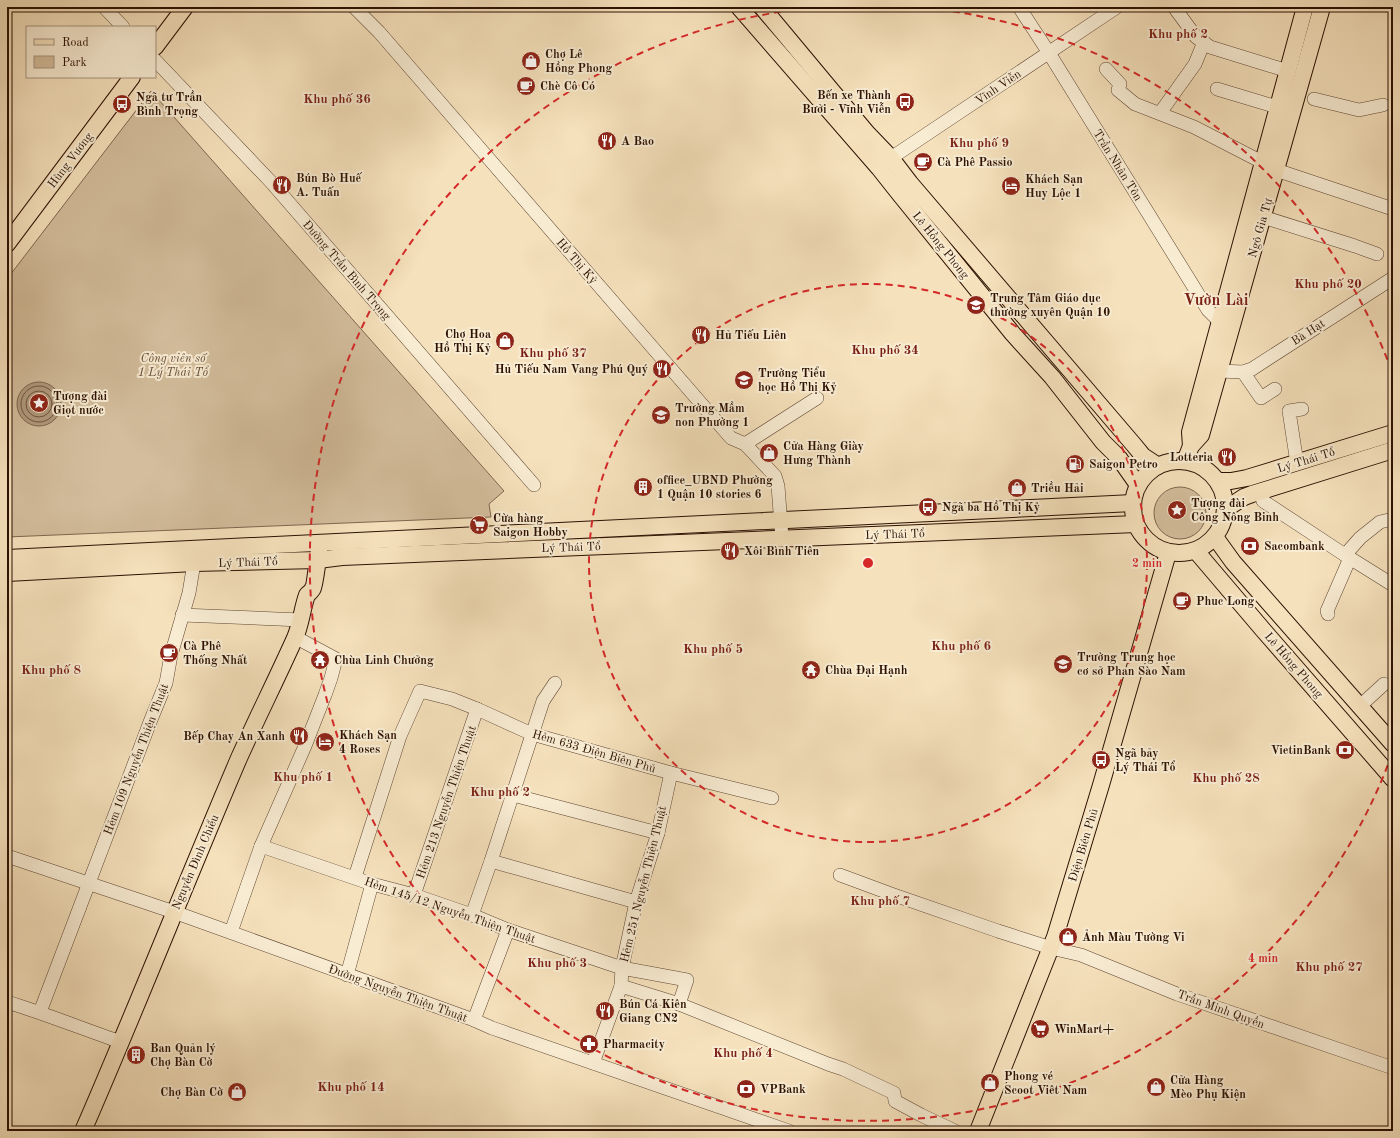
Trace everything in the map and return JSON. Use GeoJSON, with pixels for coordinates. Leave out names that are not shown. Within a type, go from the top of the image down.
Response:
{"type":"FeatureCollection","features":[{"type":"Feature","properties":{"kind":"main road"},"geometry":{"type":"LineString","coordinates":[[156,46],[185,7]]}},
{"type":"Feature","properties":{"kind":"main road","name":"Lê Hồng Phong"},"geometry":{"type":"LineString","coordinates":[[739,7],[885,163],[910,182],[1134,445],[1144,456],[1158,466]]}},
{"type":"Feature","properties":{"kind":"main road","name":"Lê Hồng Phong"},"geometry":{"type":"LineString","coordinates":[[762,7],[867,133],[885,163],[898,192],[1013,334],[1052,377],[1103,442],[1119,458],[1138,486]]}},
{"type":"Feature","properties":{"kind":"main road","name":"Ngô Gia Tự"},"geometry":{"type":"LineString","coordinates":[[1191,446],[1190,432],[1305,7]]}},
{"type":"Feature","properties":{"kind":"main road","name":"Ngô Gia Tự"},"geometry":{"type":"LineString","coordinates":[[1185,461],[1191,446],[1201,435],[1322,7]]}},
{"type":"Feature","properties":{"kind":"main road","name":"Hùng Vương"},"geometry":{"type":"LineString","coordinates":[[7,244],[131,78]]}},
{"type":"Feature","properties":{"kind":"main road","name":"Lý Thái Tổ"},"geometry":{"type":"LineString","coordinates":[[1218,481],[1231,481],[1247,478],[1393,433]]}},
{"type":"Feature","properties":{"kind":"main road","name":"Lý Thái Tổ"},"geometry":{"type":"LineString","coordinates":[[1226,509],[1244,497],[1393,450]]}},
{"type":"Feature","properties":{"kind":"main road"},"geometry":{"type":"LineString","coordinates":[[1185,461],[1202,467],[1211,473],[1218,481],[1223,489],[1226,499],[1225,519],[1216,537],[1196,551],[1178,554],[1168,553],[1157,549],[1141,534],[1133,513],[1133,503],[1138,486],[1150,472],[1158,466],[1167,463],[1185,461]]}},
{"type":"Feature","properties":{"kind":"main road","name":"Lý Thái Tổ"},"geometry":{"type":"LineString","coordinates":[[7,558],[1133,503]]}},
{"type":"Feature","properties":{"kind":"main road","name":"Lý Thái Tổ"},"geometry":{"type":"LineString","coordinates":[[7,573],[194,563],[312,560],[342,557],[1136,524]]}},
{"type":"Feature","properties":{"kind":"main road","name":"Lê Hồng Phong"},"geometry":{"type":"LineString","coordinates":[[1216,537],[1232,562],[1393,744]]}},
{"type":"Feature","properties":{"kind":"main road","name":"Nguyễn Đình Chiểu"},"geometry":{"type":"LineString","coordinates":[[83,1131],[243,750],[295,637],[308,594],[304,587],[312,560],[313,543]]}},
{"type":"Feature","properties":{"kind":"main road","name":"Lê Hồng Phong"},"geometry":{"type":"LineString","coordinates":[[1196,551],[1260,627],[1393,779]]}},
{"type":"Feature","properties":{"kind":"main road","name":"Điện Biên Phủ"},"geometry":{"type":"LineString","coordinates":[[978,1131],[1051,948],[1101,785],[1168,553]]}},
{"type":"Feature","properties":{"kind":"street"},"geometry":{"type":"LineString","coordinates":[[104,7],[122,26]]}},
{"type":"Feature","properties":{"kind":"street","name":"Hồ Thị Kỷ"},"geometry":{"type":"LineString","coordinates":[[354,7],[379,32],[731,438],[745,444],[775,476],[778,486],[782,538]]}},
{"type":"Feature","properties":{"kind":"street","name":"Trần Nhân Tôn"},"geometry":{"type":"LineString","coordinates":[[1019,7],[1208,310],[1219,321]]}},
{"type":"Feature","properties":{"kind":"street"},"geometry":{"type":"LineString","coordinates":[[1174,7],[1196,36],[1210,48],[1288,71]]}},
{"type":"Feature","properties":{"kind":"street","name":"Vĩnh Viễn"},"geometry":{"type":"LineString","coordinates":[[885,163],[1049,53],[1111,9]]}},
{"type":"Feature","properties":{"kind":"street"},"geometry":{"type":"LineString","coordinates":[[1160,113],[1195,64],[1204,42]]}},
{"type":"Feature","properties":{"kind":"street","name":"Đường Trần Bình Trọng"},"geometry":{"type":"LineString","coordinates":[[156,61],[271,182],[534,485]]}},
{"type":"Feature","properties":{"kind":"street"},"geometry":{"type":"LineString","coordinates":[[1106,69],[1120,84],[1118,90],[1135,104],[1194,127],[1262,162]]}},
{"type":"Feature","properties":{"kind":"street"},"geometry":{"type":"LineString","coordinates":[[1216,89],[1277,107]]}},
{"type":"Feature","properties":{"kind":"street"},"geometry":{"type":"LineString","coordinates":[[1314,99],[1359,110],[1383,104]]}},
{"type":"Feature","properties":{"kind":"street"},"geometry":{"type":"LineString","coordinates":[[1276,170],[1393,209]]}},
{"type":"Feature","properties":{"kind":"street"},"geometry":{"type":"LineString","coordinates":[[1263,217],[1377,254]]}},
{"type":"Feature","properties":{"kind":"street","name":"Bà Hạt"},"geometry":{"type":"LineString","coordinates":[[1219,371],[1243,372],[1252,369],[1393,278]]}},
{"type":"Feature","properties":{"kind":"street"},"geometry":{"type":"LineString","coordinates":[[1243,372],[1261,398],[1275,389]]}},
{"type":"Feature","properties":{"kind":"street"},"geometry":{"type":"LineString","coordinates":[[745,444],[817,398]]}},
{"type":"Feature","properties":{"kind":"street"},"geometry":{"type":"LineString","coordinates":[[1297,463],[1289,411],[1302,409]]}},
{"type":"Feature","properties":{"kind":"street"},"geometry":{"type":"LineString","coordinates":[[1260,492],[1263,501],[1347,557],[1393,585]]}},
{"type":"Feature","properties":{"kind":"street"},"geometry":{"type":"LineString","coordinates":[[1328,614],[1327,611],[1347,557],[1360,538],[1380,522],[1393,519]]}},
{"type":"Feature","properties":{"kind":"street","name":"Hẻm 109 Nguyễn Thiện Thuật"},"geometry":{"type":"LineString","coordinates":[[40,1012],[88,883],[166,683],[171,655],[189,593],[194,563]]}},
{"type":"Feature","properties":{"kind":"street"},"geometry":{"type":"LineString","coordinates":[[182,615],[301,620]]}},
{"type":"Feature","properties":{"kind":"street"},"geometry":{"type":"LineString","coordinates":[[231,932],[261,846],[305,746],[329,684],[336,659],[295,637]]}},
{"type":"Feature","properties":{"kind":"street"},"geometry":{"type":"LineString","coordinates":[[472,914],[513,795],[543,701],[555,683]]}},
{"type":"Feature","properties":{"kind":"street"},"geometry":{"type":"LineString","coordinates":[[1360,706],[1384,684]]}},
{"type":"Feature","properties":{"kind":"street","name":"Hẻm 633 Ðiện Biên Phủ"},"geometry":{"type":"LineString","coordinates":[[355,877],[400,736],[420,691],[452,699],[532,734],[671,773],[772,798]]}},
{"type":"Feature","properties":{"kind":"street","name":"Hẻm 213 Nguyễn Thiện Thuật"},"geometry":{"type":"LineString","coordinates":[[414,895],[477,709]]}},
{"type":"Feature","properties":{"kind":"street","name":"Hẻm 251 Nguyễn Thiện Thuật"},"geometry":{"type":"LineString","coordinates":[[592,1063],[621,986],[622,968],[636,902],[658,833],[671,773]]}},
{"type":"Feature","properties":{"kind":"street"},"geometry":{"type":"LineString","coordinates":[[513,795],[658,833]]}},
{"type":"Feature","properties":{"kind":"street","name":"Hẻm 145/12 Nguyễn Thiện Thuật"},"geometry":{"type":"LineString","coordinates":[[261,846],[372,884],[414,895],[472,914],[508,930],[622,968],[687,980],[679,1004]]}},
{"type":"Feature","properties":{"kind":"street","name":"Đường Nguyễn Thiện Thuật"},"geometry":{"type":"LineString","coordinates":[[7,856],[231,932],[474,1020],[492,1028],[789,1131]]}},
{"type":"Feature","properties":{"kind":"street"},"geometry":{"type":"LineString","coordinates":[[491,861],[636,902]]}},
{"type":"Feature","properties":{"kind":"street","name":"Trần Minh Quyền"},"geometry":{"type":"LineString","coordinates":[[840,875],[894,895],[1051,948],[1081,955],[1177,994],[1393,1068]]}},
{"type":"Feature","properties":{"kind":"street"},"geometry":{"type":"LineString","coordinates":[[347,975],[372,884]]}},
{"type":"Feature","properties":{"kind":"street"},"geometry":{"type":"LineString","coordinates":[[474,1020],[508,930]]}},
{"type":"Feature","properties":{"kind":"street"},"geometry":{"type":"LineString","coordinates":[[621,986],[679,1004],[843,1069],[894,1093],[895,1100],[921,1115],[955,1131]]}},
{"type":"Feature","properties":{"kind":"street"},"geometry":{"type":"LineString","coordinates":[[7,1002],[40,1012],[52,1018],[121,1042]]}},
{"type":"Feature","properties":{"kind":"green space","name":"Công viên số 1 Lý Thái Tổ"},"geometry":{"type":"Polygon","coordinates":[[[151,91],[504,491],[489,504],[491,517],[7,537],[7,279],[151,91]]]}},
{"type":"Feature","properties":{"kind":"green space"},"geometry":{"type":"Polygon","coordinates":[[[1175,487],[1185,487],[1199,494],[1206,508],[1206,518],[1199,532],[1185,539],[1175,539],[1165,535],[1158,528],[1154,518],[1154,508],[1158,498],[1165,491],[1175,487]]]}},
{"type":"Feature","properties":{"kind":"water"},"geometry":{"type":"Polygon","coordinates":[[[35,382],[43,382],[55,388],[61,400],[61,408],[55,420],[43,426],[35,426],[23,420],[17,408],[17,400],[23,388],[35,382]]]}},
{"type":"Feature","properties":{"kind":"place","name":"Chợ Lê Hồng Phong"},"geometry":{"type":"Point","coordinates":[531,61]}},
{"type":"Feature","properties":{"kind":"place","name":"Chè Cô Có"},"geometry":{"type":"Point","coordinates":[526,86]}},
{"type":"Feature","properties":{"kind":"place","name":"Bến xe Thành Bưởi - Vĩnh Viễn"},"geometry":{"type":"Point","coordinates":[905,102]}},
{"type":"Feature","properties":{"kind":"place","name":"Ngã tư Trần Bình Trọng"},"geometry":{"type":"Point","coordinates":[122,104]}},
{"type":"Feature","properties":{"kind":"place","name":"A Bao"},"geometry":{"type":"Point","coordinates":[607,141]}},
{"type":"Feature","properties":{"kind":"place","name":"Cà Phê Passio"},"geometry":{"type":"Point","coordinates":[923,162]}},
{"type":"Feature","properties":{"kind":"place","name":"Bún Bò Huế A. Tuấn"},"geometry":{"type":"Point","coordinates":[282,185]}},
{"type":"Feature","properties":{"kind":"place","name":"Khách Sạn Huy Lộc 1"},"geometry":{"type":"Point","coordinates":[1011,186]}},
{"type":"Feature","properties":{"kind":"place","name":"Trung Tâm Giáo dục thường xuyên Quận 10"},"geometry":{"type":"Point","coordinates":[976,305]}},
{"type":"Feature","properties":{"kind":"place","name":"Hủ Tiếu Liên"},"geometry":{"type":"Point","coordinates":[701,335]}},
{"type":"Feature","properties":{"kind":"place","name":"Chợ Hoa Hồ Thị Kỷ"},"geometry":{"type":"Point","coordinates":[505,341]}},
{"type":"Feature","properties":{"kind":"place","name":"Hủ Tiếu Nam Vang Phú Quý"},"geometry":{"type":"Point","coordinates":[662,369]}},
{"type":"Feature","properties":{"kind":"place","name":"Trường Tiểu học Hồ Thị Kỷ"},"geometry":{"type":"Point","coordinates":[744,380]}},
{"type":"Feature","properties":{"kind":"place","name":"Tượng đài Giọt nước"},"geometry":{"type":"Point","coordinates":[39,403]}},
{"type":"Feature","properties":{"kind":"place","name":"Trường Mầm non Phường 1"},"geometry":{"type":"Point","coordinates":[661,415]}},
{"type":"Feature","properties":{"kind":"place","name":"Cửa Hàng Giày Hưng Thành"},"geometry":{"type":"Point","coordinates":[769,453]}},
{"type":"Feature","properties":{"kind":"place","name":"Lotteria"},"geometry":{"type":"Point","coordinates":[1227,457]}},
{"type":"Feature","properties":{"kind":"place","name":"Saigon Petro"},"geometry":{"type":"Point","coordinates":[1075,464]}},
{"type":"Feature","properties":{"kind":"place","name":"office_UBND Phường 1 Quận 10 stories 6"},"geometry":{"type":"Point","coordinates":[643,487]}},
{"type":"Feature","properties":{"kind":"place","name":"Triều Hải"},"geometry":{"type":"Point","coordinates":[1017,488]}},
{"type":"Feature","properties":{"kind":"place","name":"Ngã ba Hồ Thị Kỷ"},"geometry":{"type":"Point","coordinates":[928,507]}},
{"type":"Feature","properties":{"kind":"place","name":"Tượng đài Công Nông Binh"},"geometry":{"type":"Point","coordinates":[1177,510]}},
{"type":"Feature","properties":{"kind":"place","name":"Cừa hàng Saigon Hobby"},"geometry":{"type":"Point","coordinates":[479,525]}},
{"type":"Feature","properties":{"kind":"place","name":"Sacombank"},"geometry":{"type":"Point","coordinates":[1250,546]}},
{"type":"Feature","properties":{"kind":"place","name":"Xôi Bình Tiên"},"geometry":{"type":"Point","coordinates":[730,551]}},
{"type":"Feature","properties":{"kind":"place","name":"Phuc Long"},"geometry":{"type":"Point","coordinates":[1182,601]}},
{"type":"Feature","properties":{"kind":"place","name":"Cà Phê Thống Nhất"},"geometry":{"type":"Point","coordinates":[169,653]}},
{"type":"Feature","properties":{"kind":"place","name":"Chùa Linh Chưởng"},"geometry":{"type":"Point","coordinates":[320,660]}},
{"type":"Feature","properties":{"kind":"place","name":"Trường Trung học cơ sở Phan Sào Nam"},"geometry":{"type":"Point","coordinates":[1063,664]}},
{"type":"Feature","properties":{"kind":"place","name":"Chùa Đại Hạnh"},"geometry":{"type":"Point","coordinates":[811,670]}},
{"type":"Feature","properties":{"kind":"place","name":"Bếp Chay An Xanh"},"geometry":{"type":"Point","coordinates":[299,736]}},
{"type":"Feature","properties":{"kind":"place","name":"Khách Sạn 4 Roses"},"geometry":{"type":"Point","coordinates":[325,742]}},
{"type":"Feature","properties":{"kind":"place","name":"VietinBank"},"geometry":{"type":"Point","coordinates":[1345,750]}},
{"type":"Feature","properties":{"kind":"place","name":"Ngã bảy Lý Thái Tổ"},"geometry":{"type":"Point","coordinates":[1101,760]}},
{"type":"Feature","properties":{"kind":"place","name":"Ảnh Màu Tường Vi"},"geometry":{"type":"Point","coordinates":[1068,937]}},
{"type":"Feature","properties":{"kind":"place","name":"Bún Cá Kiên Giang CN2"},"geometry":{"type":"Point","coordinates":[605,1011]}},
{"type":"Feature","properties":{"kind":"place","name":"WinMart+"},"geometry":{"type":"Point","coordinates":[1040,1029]}},
{"type":"Feature","properties":{"kind":"place","name":"Pharmacity"},"geometry":{"type":"Point","coordinates":[589,1044]}},
{"type":"Feature","properties":{"kind":"place","name":"Ban Quản lý Chợ Bàn Cờ"},"geometry":{"type":"Point","coordinates":[136,1055]}},
{"type":"Feature","properties":{"kind":"place","name":"Phong vé Scoot Viêt Nam"},"geometry":{"type":"Point","coordinates":[990,1083]}},
{"type":"Feature","properties":{"kind":"place","name":"Cửa Hàng Mèo Phụ Kiện"},"geometry":{"type":"Point","coordinates":[1156,1087]}},
{"type":"Feature","properties":{"kind":"place","name":"VPBank"},"geometry":{"type":"Point","coordinates":[746,1089]}},
{"type":"Feature","properties":{"kind":"place","name":"Chợ Bàn Cờ"},"geometry":{"type":"Point","coordinates":[237,1092]}},
{"type":"Feature","properties":{"kind":"district","name":"Khu phố 2"},"geometry":{"type":"Point","coordinates":[1178,33]}},
{"type":"Feature","properties":{"kind":"district","name":"Khu phố 36"},"geometry":{"type":"Point","coordinates":[337,98]}},
{"type":"Feature","properties":{"kind":"district","name":"Khu phố 9"},"geometry":{"type":"Point","coordinates":[979,142]}},
{"type":"Feature","properties":{"kind":"district","name":"Khu phố 20"},"geometry":{"type":"Point","coordinates":[1328,283]}},
{"type":"Feature","properties":{"kind":"district","name":"Vườn Lài"},"geometry":{"type":"Point","coordinates":[1216,299]}},
{"type":"Feature","properties":{"kind":"district","name":"Khu phố 34"},"geometry":{"type":"Point","coordinates":[885,349]}},
{"type":"Feature","properties":{"kind":"district","name":"Khu phố 37"},"geometry":{"type":"Point","coordinates":[553,352]}},
{"type":"Feature","properties":{"kind":"district","name":"Khu phố 6"},"geometry":{"type":"Point","coordinates":[961,645]}},
{"type":"Feature","properties":{"kind":"district","name":"Khu phố 5"},"geometry":{"type":"Point","coordinates":[713,648]}},
{"type":"Feature","properties":{"kind":"district","name":"Khu phố 8"},"geometry":{"type":"Point","coordinates":[51,669]}},
{"type":"Feature","properties":{"kind":"district","name":"Khu phố 1"},"geometry":{"type":"Point","coordinates":[303,776]}},
{"type":"Feature","properties":{"kind":"district","name":"Khu phố 28"},"geometry":{"type":"Point","coordinates":[1226,777]}},
{"type":"Feature","properties":{"kind":"district","name":"Khu phố 2"},"geometry":{"type":"Point","coordinates":[500,791]}},
{"type":"Feature","properties":{"kind":"district","name":"Khu phố 7"},"geometry":{"type":"Point","coordinates":[880,900]}},
{"type":"Feature","properties":{"kind":"district","name":"Khu phố 3"},"geometry":{"type":"Point","coordinates":[557,962]}},
{"type":"Feature","properties":{"kind":"district","name":"Khu phố 27"},"geometry":{"type":"Point","coordinates":[1329,966]}},
{"type":"Feature","properties":{"kind":"district","name":"Khu phố 4"},"geometry":{"type":"Point","coordinates":[743,1052]}},
{"type":"Feature","properties":{"kind":"district","name":"Khu phố 14"},"geometry":{"type":"Point","coordinates":[351,1086]}}]}
